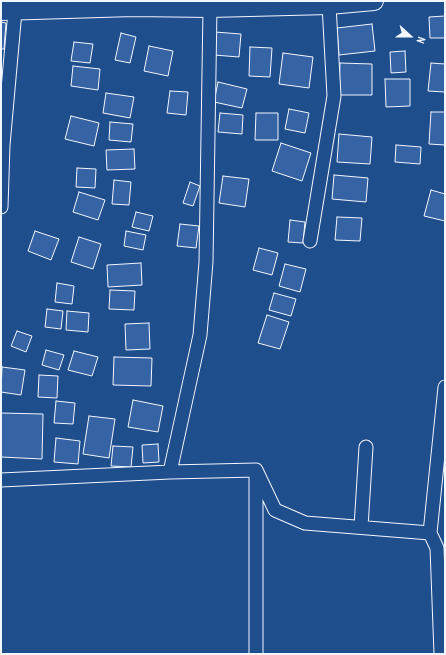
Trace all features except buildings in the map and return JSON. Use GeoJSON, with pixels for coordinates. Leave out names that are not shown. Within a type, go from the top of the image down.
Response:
{"type":"FeatureCollection","features":[{"type":"Feature","properties":{"kind":"main road"},"geometry":{"type":"LineString","coordinates":[[8,11],[133,7],[210,8],[330,5],[374,1]]}},
{"type":"Feature","properties":{"kind":"street"},"geometry":{"type":"LineString","coordinates":[[310,241],[334,96],[330,5]]}},
{"type":"Feature","properties":{"kind":"street"},"geometry":{"type":"LineString","coordinates":[[170,472],[200,335],[206,262],[210,8]]}},
{"type":"Feature","properties":{"kind":"street"},"geometry":{"type":"LineString","coordinates":[[1,207],[8,11]]}},
{"type":"Feature","properties":{"kind":"street"},"geometry":{"type":"LineString","coordinates":[[441,654],[441,548],[430,533],[445,387]]}},
{"type":"Feature","properties":{"kind":"street"},"geometry":{"type":"LineString","coordinates":[[361,527],[366,448]]}},
{"type":"Feature","properties":{"kind":"street"},"geometry":{"type":"LineString","coordinates":[[1,480],[170,472],[256,470]]}},
{"type":"Feature","properties":{"kind":"street"},"geometry":{"type":"LineString","coordinates":[[256,470],[275,510],[305,523],[430,533]]}},
{"type":"Feature","properties":{"kind":"street"},"geometry":{"type":"LineString","coordinates":[[256,470],[256,654]]}}]}
